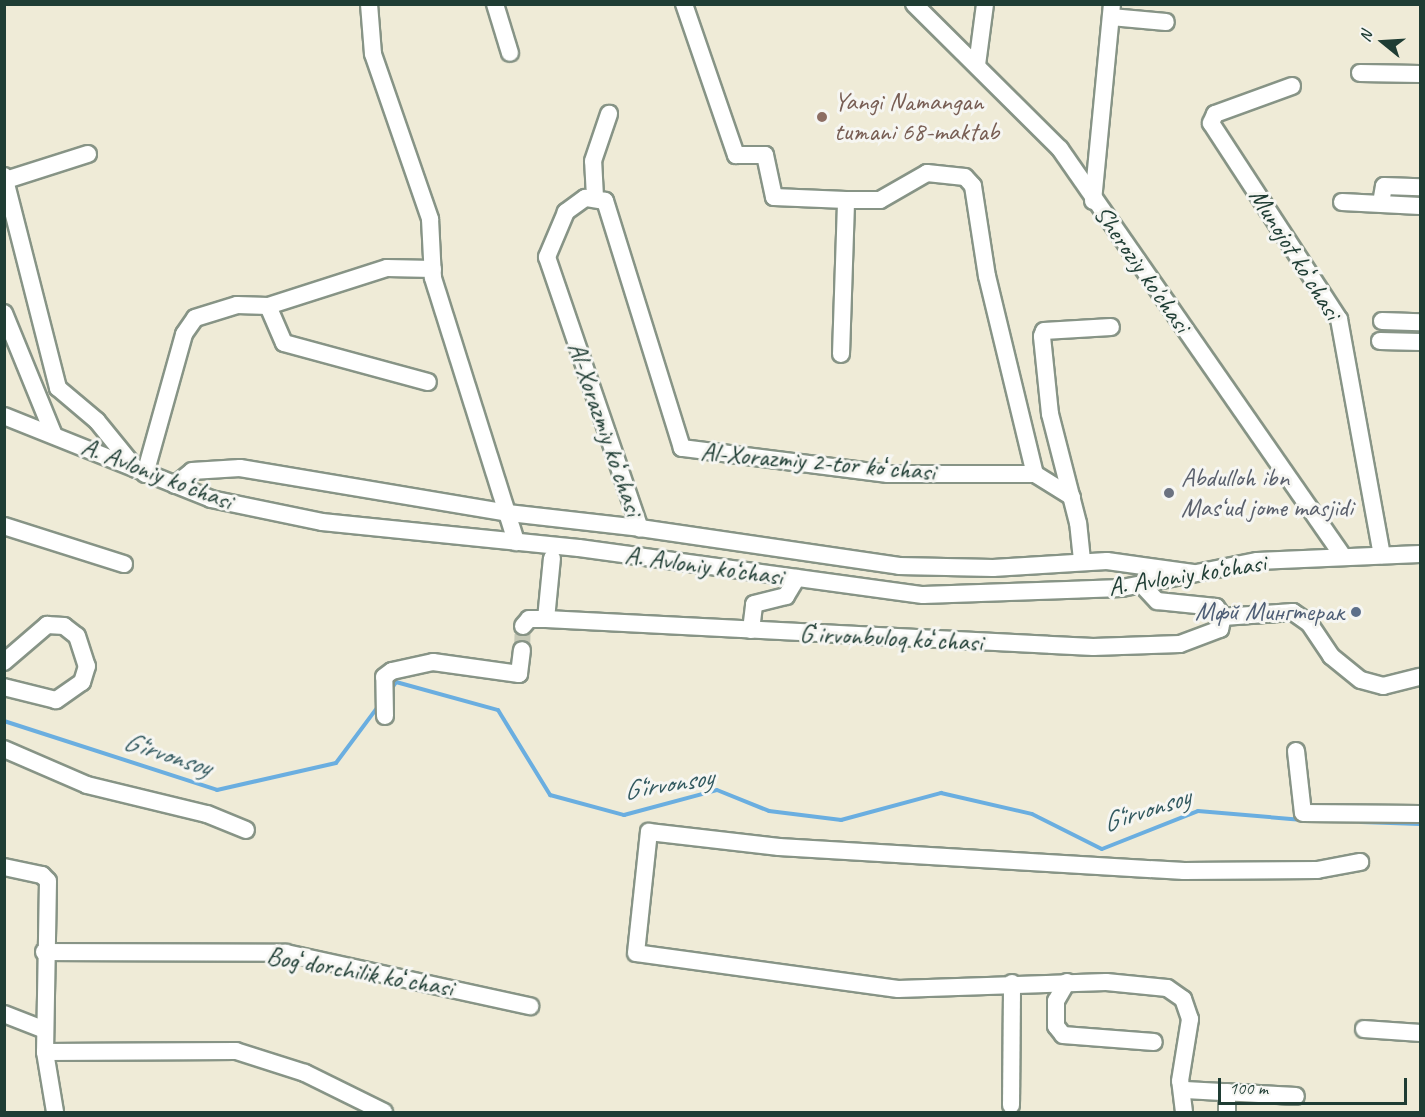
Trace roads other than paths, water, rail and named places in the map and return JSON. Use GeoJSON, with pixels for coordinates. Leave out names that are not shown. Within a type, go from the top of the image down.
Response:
{"type":"FeatureCollection","features":[{"type":"Feature","properties":{"kind":"street"},"geometry":{"type":"LineString","coordinates":[[369,4],[379,74],[430,219],[433,269],[516,542]]}},
{"type":"Feature","properties":{"kind":"street"},"geometry":{"type":"LineString","coordinates":[[495,4],[510,53]]}},
{"type":"Feature","properties":{"kind":"street"},"geometry":{"type":"LineString","coordinates":[[684,4],[736,155],[765,155],[774,197],[880,200],[927,173],[965,177],[973,186],[987,276],[1035,474],[1072,497]]}},
{"type":"Feature","properties":{"kind":"street","name":"Sheroziy ko'chasi"},"geometry":{"type":"LineString","coordinates":[[914,4],[1060,149],[1343,556]]}},
{"type":"Feature","properties":{"kind":"street"},"geometry":{"type":"LineString","coordinates":[[977,65],[985,4]]}},
{"type":"Feature","properties":{"kind":"street"},"geometry":{"type":"LineString","coordinates":[[1094,201],[1112,11],[1166,22]]}},
{"type":"Feature","properties":{"kind":"street"},"geometry":{"type":"LineString","coordinates":[[1360,73],[1420,74]]}},
{"type":"Feature","properties":{"kind":"street","name":"Munojot koʻchasi"},"geometry":{"type":"LineString","coordinates":[[1292,86],[1215,114],[1211,123],[1282,239],[1339,319],[1382,555]]}},
{"type":"Feature","properties":{"kind":"street"},"geometry":{"type":"LineString","coordinates":[[595,197],[592,168],[609,114]]}},
{"type":"Feature","properties":{"kind":"street"},"geometry":{"type":"LineString","coordinates":[[88,154],[5,178],[58,387],[97,422],[142,473]]}},
{"type":"Feature","properties":{"kind":"street"},"geometry":{"type":"LineString","coordinates":[[1381,203],[1384,186],[1420,187]]}},
{"type":"Feature","properties":{"kind":"street","name":"Al-Xorazmiy koʻchasi"},"geometry":{"type":"LineString","coordinates":[[595,197],[566,212],[548,256],[640,528],[899,566],[993,568],[1082,560],[1192,573]]}},
{"type":"Feature","properties":{"kind":"street","name":"Al-Xorazmiy 2-tor koʻchasi"},"geometry":{"type":"LineString","coordinates":[[595,197],[605,201],[682,448],[888,474],[1035,474]]}},
{"type":"Feature","properties":{"kind":"street"},"geometry":{"type":"LineString","coordinates":[[841,354],[846,200]]}},
{"type":"Feature","properties":{"kind":"street"},"geometry":{"type":"LineString","coordinates":[[1342,202],[1420,206]]}},
{"type":"Feature","properties":{"kind":"street"},"geometry":{"type":"LineString","coordinates":[[142,473],[188,323],[202,313],[268,306],[387,268],[433,269]]}},
{"type":"Feature","properties":{"kind":"street"},"geometry":{"type":"LineString","coordinates":[[268,306],[284,342],[428,382]]}},
{"type":"Feature","properties":{"kind":"street"},"geometry":{"type":"LineString","coordinates":[[4,313],[52,434]]}},
{"type":"Feature","properties":{"kind":"street"},"geometry":{"type":"LineString","coordinates":[[1382,321],[1420,322]]}},
{"type":"Feature","properties":{"kind":"street"},"geometry":{"type":"LineString","coordinates":[[1082,560],[1072,497],[1050,414],[1042,333],[1111,327]]}},
{"type":"Feature","properties":{"kind":"street"},"geometry":{"type":"LineString","coordinates":[[1380,341],[1420,342]]}},
{"type":"Feature","properties":{"kind":"street","name":"A. Avloniy ko‘chasi"},"geometry":{"type":"LineString","coordinates":[[8,420],[52,434],[142,473],[211,499],[322,522],[516,542],[923,595],[1142,585],[1257,561],[1420,554]]}},
{"type":"Feature","properties":{"kind":"street"},"geometry":{"type":"LineString","coordinates":[[175,484],[192,471],[240,468],[509,513],[640,528]]}},
{"type":"Feature","properties":{"kind":"street"},"geometry":{"type":"LineString","coordinates":[[4,526],[124,564]]}},
{"type":"Feature","properties":{"kind":"street"},"geometry":{"type":"LineString","coordinates":[[546,619],[552,558]]}},
{"type":"Feature","properties":{"kind":"street"},"geometry":{"type":"LineString","coordinates":[[751,630],[754,604],[786,596],[796,578]]}},
{"type":"Feature","properties":{"kind":"street"},"geometry":{"type":"LineString","coordinates":[[1142,585],[1156,601],[1194,601],[1216,607],[1223,617],[1293,612],[1309,623],[1331,656],[1361,680],[1383,686],[1420,677]]}},
{"type":"Feature","properties":{"kind":"street","name":"Gʻirvonbuloq koʻchasi"},"geometry":{"type":"LineString","coordinates":[[523,626],[529,619],[546,619],[1134,647],[1204,636],[1220,629],[1223,617]]}},
{"type":"Feature","properties":{"kind":"street"},"geometry":{"type":"LineString","coordinates":[[4,662],[47,625],[64,626],[77,636],[87,666],[82,682],[56,700],[4,687]]}},
{"type":"Feature","properties":{"kind":"street"},"geometry":{"type":"LineString","coordinates":[[385,716],[384,677],[392,670],[433,662],[519,674],[522,650]]}},
{"type":"Feature","properties":{"kind":"street"},"geometry":{"type":"LineString","coordinates":[[4,749],[87,785],[207,814],[246,830]]}},
{"type":"Feature","properties":{"kind":"street"},"geometry":{"type":"LineString","coordinates":[[1296,751],[1303,813],[1420,814]]}},
{"type":"Feature","properties":{"kind":"street"},"geometry":{"type":"LineString","coordinates":[[1184,1113],[1185,1090],[1181,1065],[1190,1019],[1183,999],[1167,988],[1067,982],[898,988],[636,953],[649,832],[779,847],[1184,871],[1317,870],[1360,862]]}},
{"type":"Feature","properties":{"kind":"street"},"geometry":{"type":"LineString","coordinates":[[4,867],[46,877],[45,1052],[54,1113]]}},
{"type":"Feature","properties":{"kind":"street","name":"Bogʻdorchilik koʻchasi"},"geometry":{"type":"LineString","coordinates":[[44,952],[286,953],[530,1006]]}},
{"type":"Feature","properties":{"kind":"street"},"geometry":{"type":"LineString","coordinates":[[1067,982],[1056,1001],[1056,1026],[1063,1035],[1154,1042]]}},
{"type":"Feature","properties":{"kind":"street"},"geometry":{"type":"LineString","coordinates":[[1011,1105],[1012,983]]}},
{"type":"Feature","properties":{"kind":"street"},"geometry":{"type":"LineString","coordinates":[[4,1014],[45,1030]]}},
{"type":"Feature","properties":{"kind":"street"},"geometry":{"type":"LineString","coordinates":[[1364,1029],[1420,1033]]}},
{"type":"Feature","properties":{"kind":"street"},"geometry":{"type":"LineString","coordinates":[[45,1052],[236,1051],[305,1073],[384,1113]]}},
{"type":"Feature","properties":{"kind":"street"},"geometry":{"type":"LineString","coordinates":[[1185,1090],[1296,1096]]}},
{"type":"Feature","properties":{"kind":"street"},"geometry":{"type":"LineString","coordinates":[[1227,1092],[1227,1113]]}},
{"type":"Feature","properties":{"kind":"waterway","name":"G‘irvonsoy"},"geometry":{"type":"LineString","coordinates":[[390,691],[396,682],[498,710],[550,795],[624,815],[717,790],[769,811],[841,820],[941,793],[1032,814],[1102,849],[1198,811],[1303,820]]}},
{"type":"Feature","properties":{"kind":"waterway","name":"G‘irvonsoy"},"geometry":{"type":"LineString","coordinates":[[4,721],[217,790],[336,763],[380,704]]}},
{"type":"Feature","properties":{"kind":"waterway","name":"G‘irvonsoy"},"geometry":{"type":"LineString","coordinates":[[1361,822],[1420,824]]}},
{"type":"Feature","properties":{"kind":"tunnel"},"geometry":{"type":"LineString","coordinates":[[522,650],[523,626]]}},
{"type":"Feature","properties":{"kind":"place","name":"Yangi Namangan tumani 68-maktab"},"geometry":{"type":"Point","coordinates":[822,117]}},
{"type":"Feature","properties":{"kind":"place","name":"Abdulloh ibn Mas‘ud jome masjidi"},"geometry":{"type":"Point","coordinates":[1169,493]}},
{"type":"Feature","properties":{"kind":"place","name":"Мфй Мингтерак"},"geometry":{"type":"Point","coordinates":[1356,612]}}]}
